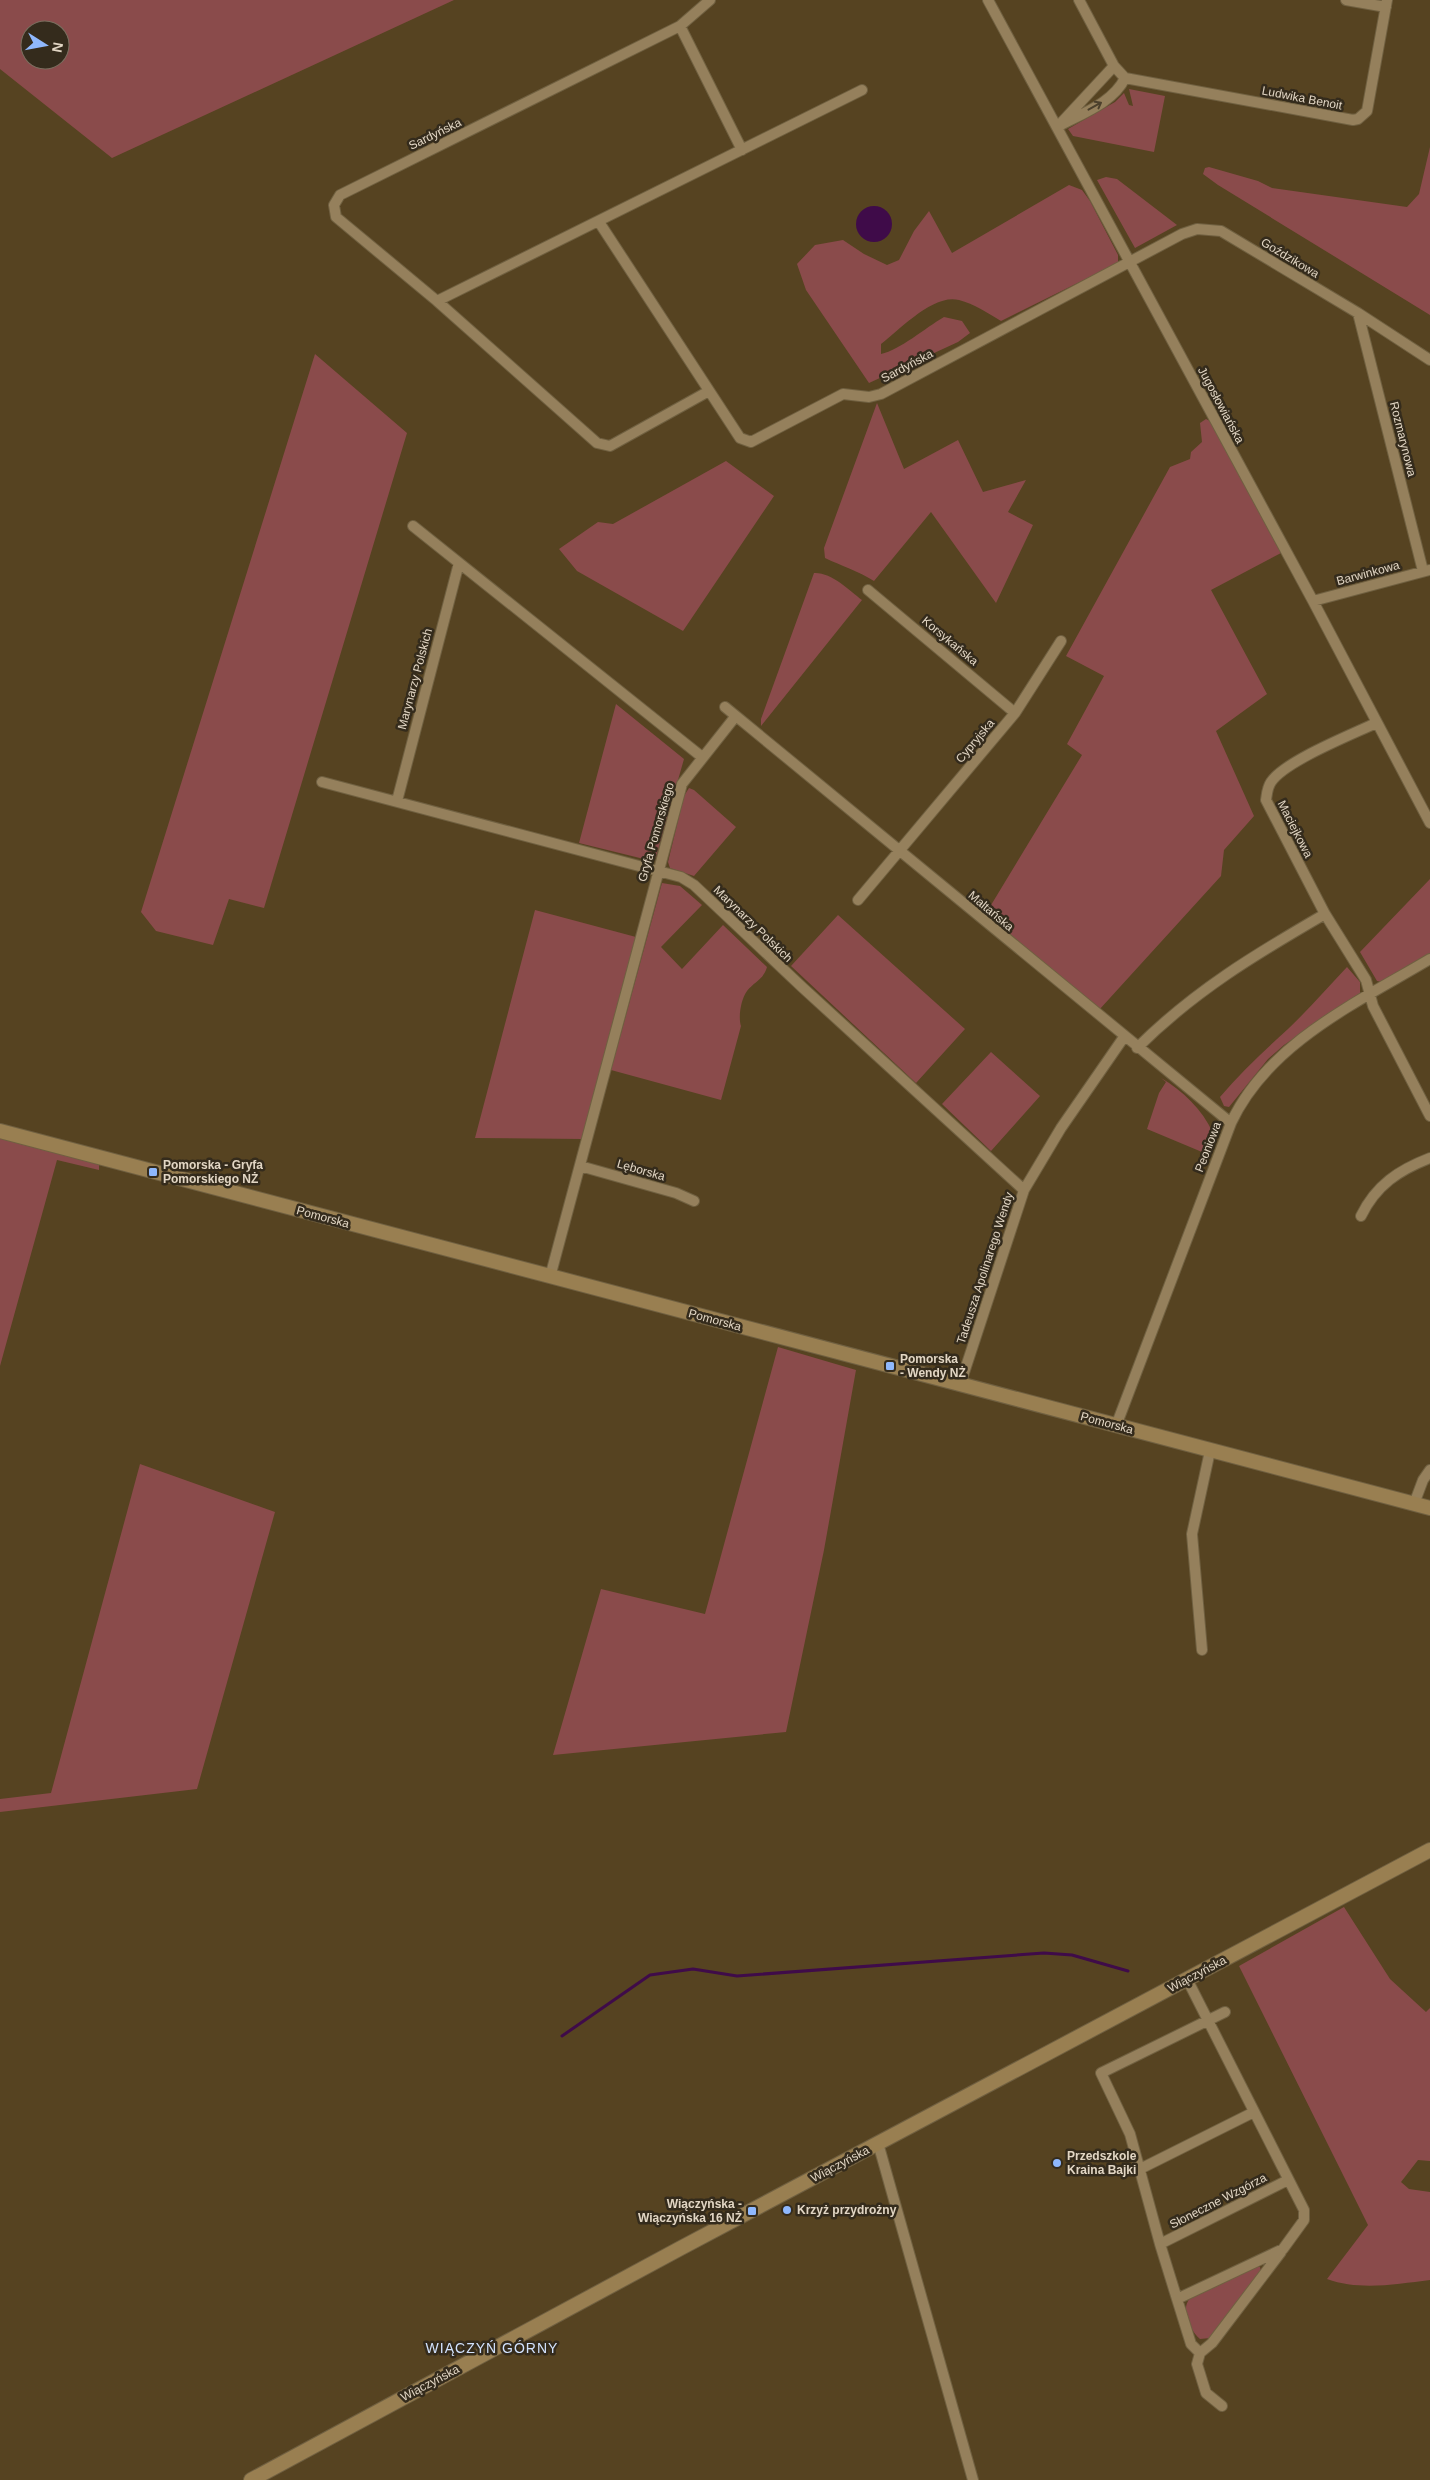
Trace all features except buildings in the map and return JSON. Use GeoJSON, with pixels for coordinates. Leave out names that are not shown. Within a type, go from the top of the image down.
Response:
{"type":"FeatureCollection","features":[{"type":"Feature","properties":{"kind":"street","name":"Sardyńska"},"geometry":{"type":"LineString","coordinates":[[709,392],[610,446],[597,443],[437,302],[336,217],[334,205],[340,195],[680,26],[710,0]]}},
{"type":"Feature","properties":{"kind":"street","name":"Jugosłowiańska"},"geometry":{"type":"LineString","coordinates":[[988,0],[1313,601],[1430,823]]}},
{"type":"Feature","properties":{"kind":"street"},"geometry":{"type":"LineString","coordinates":[[1057,127],[1110,98],[1118,90],[1125,78],[1121,76],[1114,66],[1079,0]]}},
{"type":"Feature","properties":{"kind":"street","name":"Ludwika Benoit"},"geometry":{"type":"LineString","coordinates":[[1125,78],[1353,120],[1358,119],[1363,115],[1368,106],[1386,4],[1346,0]]}},
{"type":"Feature","properties":{"kind":"street"},"geometry":{"type":"LineString","coordinates":[[680,26],[742,150]]}},
{"type":"Feature","properties":{"kind":"street"},"geometry":{"type":"LineString","coordinates":[[1057,127],[1114,66]]}},
{"type":"Feature","properties":{"kind":"street"},"geometry":{"type":"LineString","coordinates":[[437,302],[862,90]]}},
{"type":"Feature","properties":{"kind":"street","name":"Sardyńska"},"geometry":{"type":"LineString","coordinates":[[599,222],[740,438],[751,442],[842,394],[869,397],[880,394],[1130,261]]}},
{"type":"Feature","properties":{"kind":"street","name":"Goździkowa"},"geometry":{"type":"LineString","coordinates":[[1130,261],[1192,230],[1218,230],[1358,313],[1430,360]]}},
{"type":"Feature","properties":{"kind":"street","name":"Rozmarynowa"},"geometry":{"type":"LineString","coordinates":[[1358,313],[1427,570]]}},
{"type":"Feature","properties":{"kind":"street"},"geometry":{"type":"LineString","coordinates":[[413,526],[702,757],[735,717]]}},
{"type":"Feature","properties":{"kind":"street","name":"Marynarzy Polskich"},"geometry":{"type":"LineString","coordinates":[[397,800],[458,563]]}},
{"type":"Feature","properties":{"kind":"street","name":"Barwinkowa"},"geometry":{"type":"LineString","coordinates":[[1313,601],[1427,570]]}},
{"type":"Feature","properties":{"kind":"street","name":"Korsykańska"},"geometry":{"type":"LineString","coordinates":[[868,590],[1015,713]]}},
{"type":"Feature","properties":{"kind":"street","name":"Cypryjska"},"geometry":{"type":"LineString","coordinates":[[858,900],[898,850],[1015,713],[1061,641]]}},
{"type":"Feature","properties":{"kind":"street","name":"Maltańska"},"geometry":{"type":"LineString","coordinates":[[725,707],[1137,1048],[1231,1123]]}},
{"type":"Feature","properties":{"kind":"street","name":"Maciejkowa"},"geometry":{"type":"LineString","coordinates":[[1376,723],[1283,770],[1272,780],[1267,790],[1266,800],[1325,914],[1366,980],[1373,1006],[1430,1116]]}},
{"type":"Feature","properties":{"kind":"street","name":"Gryfa Pomorskiego"},"geometry":{"type":"LineString","coordinates":[[550,1276],[682,784],[702,757]]}},
{"type":"Feature","properties":{"kind":"street","name":"Marynarzy Polskich"},"geometry":{"type":"LineString","coordinates":[[322,782],[397,800],[681,877],[694,885],[802,988],[1024,1190]]}},
{"type":"Feature","properties":{"kind":"street"},"geometry":{"type":"LineString","coordinates":[[1137,1048],[1184,1005],[1228,972],[1325,914]]}},
{"type":"Feature","properties":{"kind":"street","name":"Peoniowa"},"geometry":{"type":"LineString","coordinates":[[1116,1426],[1231,1123],[1251,1089],[1276,1061],[1300,1041],[1370,995],[1430,959]]}},
{"type":"Feature","properties":{"kind":"street","name":"Tadeusza Apolinarego Wendy"},"geometry":{"type":"LineString","coordinates":[[960,1385],[1024,1190],[1061,1128],[1124,1037]]}},
{"type":"Feature","properties":{"kind":"street","name":"Pomorska"},"geometry":{"type":"LineString","coordinates":[[0,1131],[1430,1508]]}},
{"type":"Feature","properties":{"kind":"street"},"geometry":{"type":"LineString","coordinates":[[1361,1216],[1368,1202],[1384,1183],[1410,1166],[1430,1158]]}},
{"type":"Feature","properties":{"kind":"street","name":"Lęborska"},"geometry":{"type":"LineString","coordinates":[[580,1166],[676,1193],[694,1202]]}},
{"type":"Feature","properties":{"kind":"street"},"geometry":{"type":"LineString","coordinates":[[1202,1650],[1192,1534],[1210,1451]]}},
{"type":"Feature","properties":{"kind":"street"},"geometry":{"type":"LineString","coordinates":[[1414,1504],[1423,1480],[1430,1470]]}},
{"type":"Feature","properties":{"kind":"street","name":"Wiączyńska"},"geometry":{"type":"LineString","coordinates":[[251,2480],[878,2143],[1430,1850]]}},
{"type":"Feature","properties":{"kind":"street","name":"Słoneczne Wzgórza"},"geometry":{"type":"LineString","coordinates":[[1187,1979],[1304,2210],[1304,2220],[1283,2249],[1212,2343],[1200,2353],[1197,2364],[1206,2393],[1222,2406]]}},
{"type":"Feature","properties":{"kind":"street"},"geometry":{"type":"LineString","coordinates":[[1207,2021],[1225,2012]]}},
{"type":"Feature","properties":{"kind":"street","name":"Słoneczne Wzgórza"},"geometry":{"type":"LineString","coordinates":[[1200,2353],[1191,2344],[1126,2124],[1102,2073],[1207,2021]]}},
{"type":"Feature","properties":{"kind":"street"},"geometry":{"type":"LineString","coordinates":[[1140,2169],[1254,2112]]}},
{"type":"Feature","properties":{"kind":"street"},"geometry":{"type":"LineString","coordinates":[[878,2143],[973,2480]]}},
{"type":"Feature","properties":{"kind":"street","name":"Słoneczne Wzgórza"},"geometry":{"type":"LineString","coordinates":[[1160,2244],[1288,2180]]}},
{"type":"Feature","properties":{"kind":"street","name":"Słoneczne Wzgórza"},"geometry":{"type":"LineString","coordinates":[[1177,2299],[1283,2249]]}},
{"type":"Feature","properties":{"kind":"shaded area"},"geometry":{"type":"Polygon","coordinates":[[[0,0],[454,0],[112,158],[0,69],[0,0]]]}},
{"type":"Feature","properties":{"kind":"shaded area"},"geometry":{"type":"Polygon","coordinates":[[[1129,89],[1165,96],[1154,152],[1073,136],[1068,129],[1115,102],[1124,93],[1129,105],[1133,106],[1129,89]]]}},
{"type":"Feature","properties":{"kind":"shaded area"},"geometry":{"type":"Polygon","coordinates":[[[1430,147],[1430,315],[1203,174],[1205,168],[1209,167],[1258,181],[1272,188],[1407,207],[1419,194],[1430,147]]]}},
{"type":"Feature","properties":{"kind":"shaded area"},"geometry":{"type":"Polygon","coordinates":[[[1106,177],[1117,179],[1177,225],[1135,248],[1097,180],[1106,177]]]}},
{"type":"Feature","properties":{"kind":"shaded area"},"geometry":{"type":"Polygon","coordinates":[[[1069,185],[1082,190],[1090,201],[1118,255],[1118,263],[1001,321],[975,306],[959,300],[949,299],[928,307],[881,344],[881,354],[896,348],[944,317],[962,321],[970,333],[958,342],[869,383],[806,290],[797,264],[815,245],[843,240],[864,254],[887,265],[899,260],[914,231],[929,211],[952,253],[1069,185]]]}},
{"type":"Feature","properties":{"kind":"shaded area"},"geometry":{"type":"Polygon","coordinates":[[[874,206],[886,212],[892,224],[886,236],[874,242],[862,236],[856,224],[862,212],[874,206]]]}},
{"type":"Feature","properties":{"kind":"shaded area"},"geometry":{"type":"Polygon","coordinates":[[[315,354],[407,433],[264,908],[229,899],[213,945],[156,931],[141,912],[315,354]]]}},
{"type":"Feature","properties":{"kind":"shaded area"},"geometry":{"type":"Polygon","coordinates":[[[877,403],[904,469],[958,440],[983,492],[1026,480],[1008,512],[1033,525],[996,603],[931,512],[874,581],[825,558],[824,548],[877,403]]]}},
{"type":"Feature","properties":{"kind":"shaded area"},"geometry":{"type":"Polygon","coordinates":[[[1206,419],[1210,421],[1281,553],[1211,590],[1267,694],[1216,731],[1254,816],[1224,850],[1221,876],[1099,1010],[985,915],[1082,755],[1067,744],[1104,676],[1066,656],[1170,467],[1190,459],[1191,452],[1202,442],[1200,423],[1206,419]]]}},
{"type":"Feature","properties":{"kind":"shaded area"},"geometry":{"type":"Polygon","coordinates":[[[726,461],[774,496],[683,631],[577,571],[559,549],[598,522],[613,524],[726,461]]]}},
{"type":"Feature","properties":{"kind":"shaded area"},"geometry":{"type":"Polygon","coordinates":[[[814,573],[820,573],[833,578],[862,600],[761,726],[761,719],[814,573]]]}},
{"type":"Feature","properties":{"kind":"shaded area"},"geometry":{"type":"Polygon","coordinates":[[[616,704],[684,759],[656,857],[648,860],[579,843],[616,704]]]}},
{"type":"Feature","properties":{"kind":"shaded area"},"geometry":{"type":"Polygon","coordinates":[[[689,788],[694,790],[736,827],[694,876],[670,868],[668,862],[684,796],[689,788]]]}},
{"type":"Feature","properties":{"kind":"shaded area"},"geometry":{"type":"Polygon","coordinates":[[[1430,879],[1430,954],[1382,982],[1377,981],[1360,952],[1430,879]]]}},
{"type":"Feature","properties":{"kind":"shaded area"},"geometry":{"type":"Polygon","coordinates":[[[662,883],[680,886],[702,905],[661,947],[682,969],[723,925],[767,967],[764,975],[747,991],[743,999],[740,1013],[741,1026],[721,1100],[611,1070],[662,883]]]}},
{"type":"Feature","properties":{"kind":"shaded area"},"geometry":{"type":"Polygon","coordinates":[[[535,910],[636,937],[583,1139],[475,1138],[535,910]]]}},
{"type":"Feature","properties":{"kind":"shaded area"},"geometry":{"type":"Polygon","coordinates":[[[838,915],[965,1029],[916,1083],[791,966],[838,915]]]}},
{"type":"Feature","properties":{"kind":"shaded area"},"geometry":{"type":"Polygon","coordinates":[[[1347,967],[1360,982],[1360,993],[1284,1045],[1268,1059],[1229,1107],[1224,1106],[1220,1097],[1347,967]]]}},
{"type":"Feature","properties":{"kind":"shaded area"},"geometry":{"type":"Polygon","coordinates":[[[991,1052],[1040,1096],[991,1151],[942,1104],[991,1052]]]}},
{"type":"Feature","properties":{"kind":"shaded area"},"geometry":{"type":"Polygon","coordinates":[[[1161,1078],[1191,1101],[1209,1124],[1213,1133],[1207,1151],[1202,1152],[1147,1129],[1159,1093],[1166,1082],[1161,1078]]]}},
{"type":"Feature","properties":{"kind":"shaded area"},"geometry":{"type":"Polygon","coordinates":[[[0,1138],[99,1164],[99,1170],[57,1160],[0,1366],[0,1138]]]}},
{"type":"Feature","properties":{"kind":"shaded area"},"geometry":{"type":"Polygon","coordinates":[[[778,1347],[856,1370],[824,1550],[786,1732],[553,1755],[601,1589],[705,1614],[778,1347]]]}},
{"type":"Feature","properties":{"kind":"shaded area"},"geometry":{"type":"Polygon","coordinates":[[[140,1464],[275,1512],[197,1789],[0,1812],[0,1799],[51,1793],[140,1464]]]}},
{"type":"Feature","properties":{"kind":"shaded area"},"geometry":{"type":"Polygon","coordinates":[[[1344,1907],[1390,1979],[1426,2012],[1430,2008],[1430,2161],[1418,2160],[1401,2182],[1409,2189],[1430,2192],[1430,2280],[1365,2286],[1340,2283],[1327,2279],[1368,2225],[1239,1966],[1344,1907]]]}},
{"type":"Feature","properties":{"kind":"shaded area"},"geometry":{"type":"Polygon","coordinates":[[[1255,2266],[1260,2267],[1261,2271],[1210,2338],[1200,2339],[1190,2325],[1186,2314],[1187,2303],[1190,2298],[1255,2266]]]}},
{"type":"Feature","properties":{"kind":"waterway"},"geometry":{"type":"LineString","coordinates":[[562,2036],[650,1975],[693,1969],[737,1976],[1044,1953],[1072,1955],[1128,1971]]}},
{"type":"Feature","properties":{"kind":"place","name":"Pomorska - Gryfa Pomorskiego NŻ"},"geometry":{"type":"Point","coordinates":[153,1172]}},
{"type":"Feature","properties":{"kind":"place","name":"Pomorska - Wendy NŻ"},"geometry":{"type":"Point","coordinates":[890,1366]}},
{"type":"Feature","properties":{"kind":"place","name":"Przedszkole Kraina Bajki"},"geometry":{"type":"Point","coordinates":[1057,2163]}},
{"type":"Feature","properties":{"kind":"place","name":"Krzyż przydrożny"},"geometry":{"type":"Point","coordinates":[787,2210]}},
{"type":"Feature","properties":{"kind":"place","name":"Wiączyńska - Wiączyńska 16 NŻ"},"geometry":{"type":"Point","coordinates":[752,2211]}},
{"type":"Feature","properties":{"kind":"district","name":"WIĄCZYŃ GÓRNY"},"geometry":{"type":"Point","coordinates":[492,2348]}}]}
